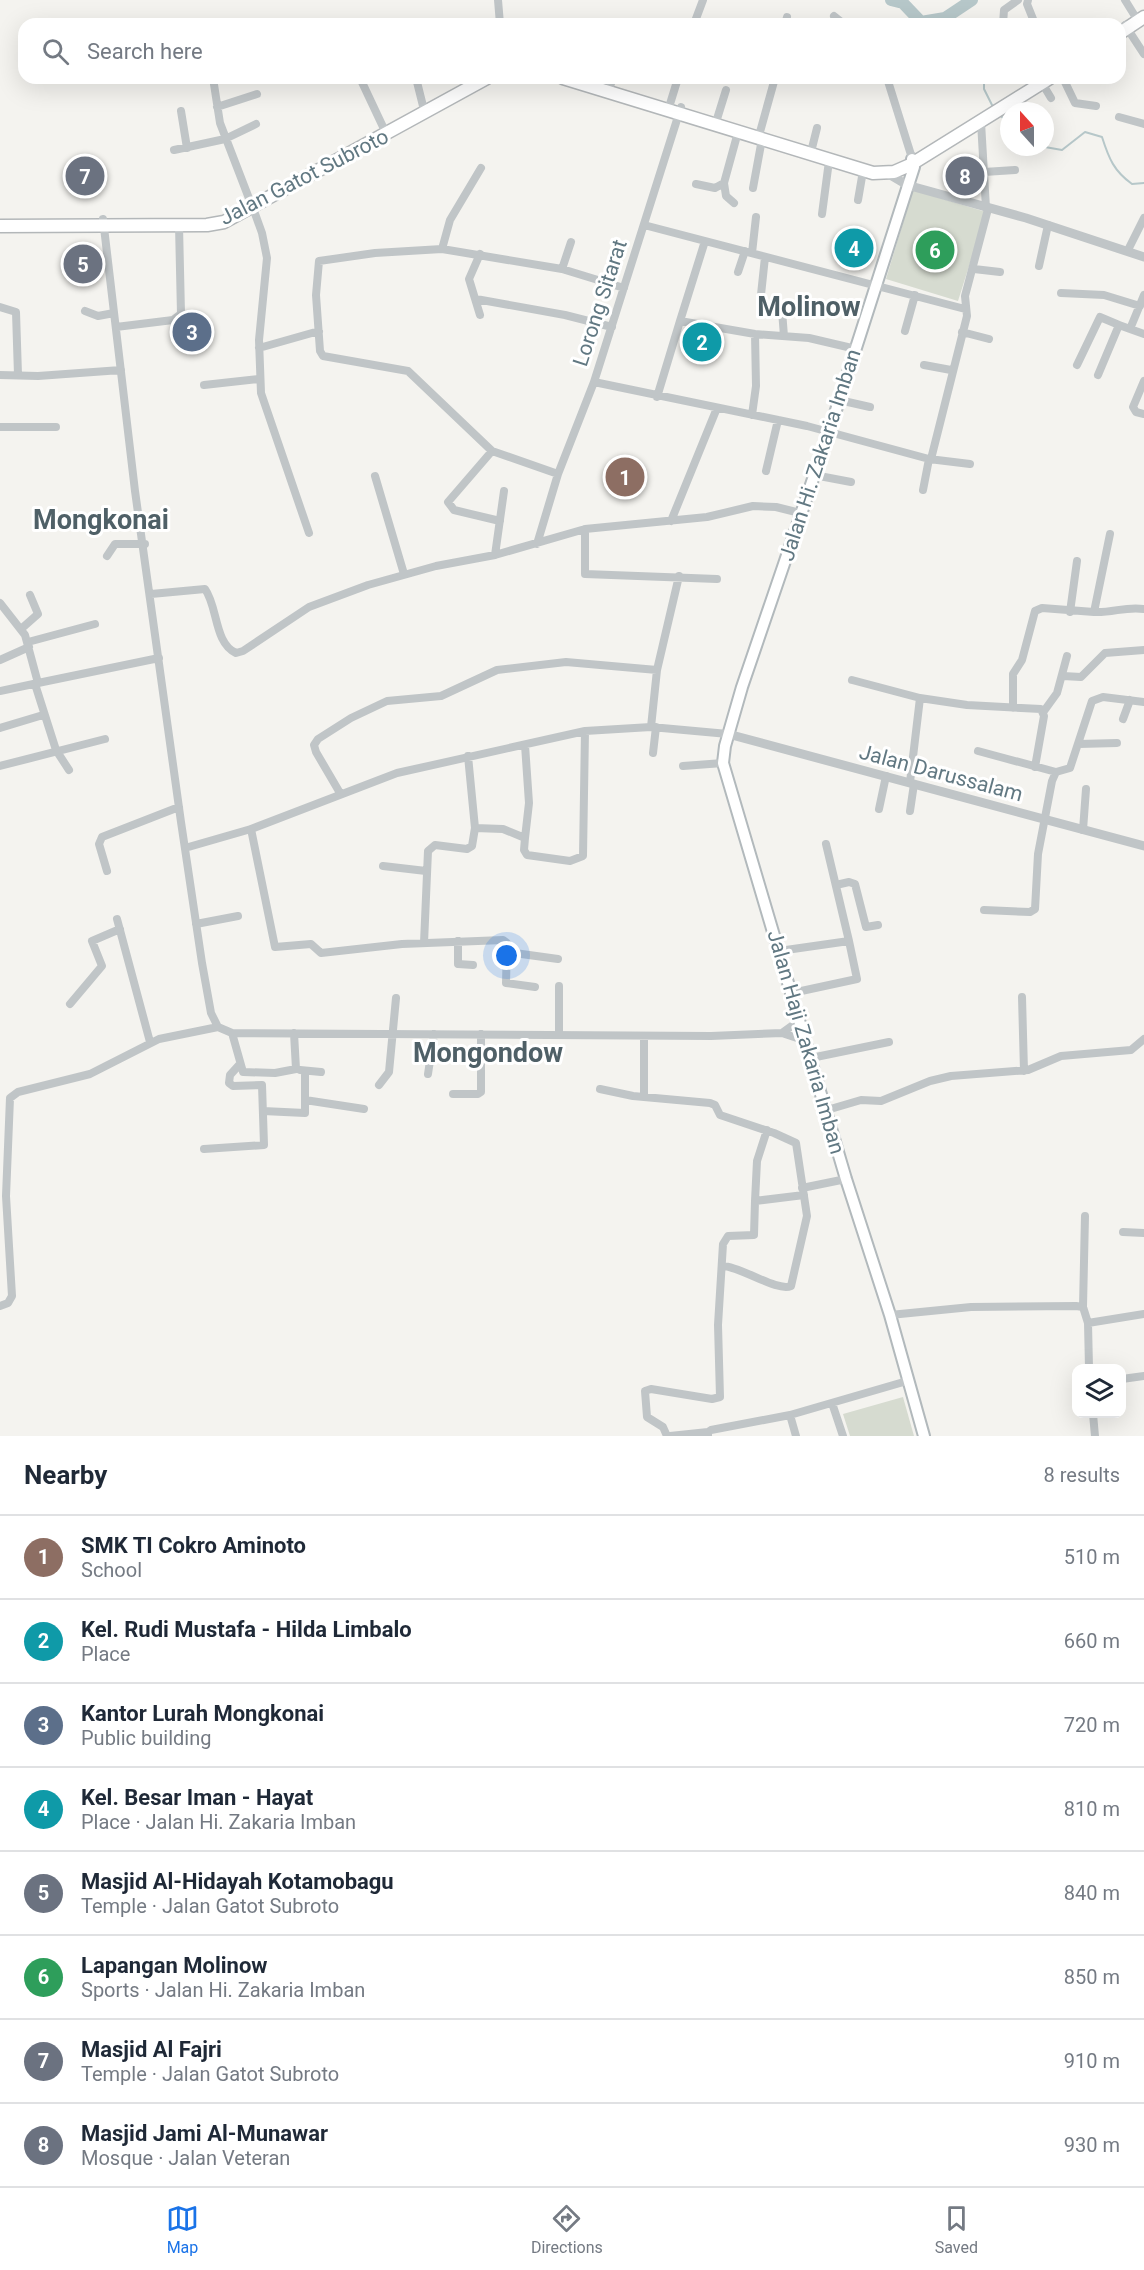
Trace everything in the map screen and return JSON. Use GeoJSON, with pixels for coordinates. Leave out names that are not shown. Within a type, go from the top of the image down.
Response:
{"type":"FeatureCollection","features":[{"type":"Feature","properties":{"kind":"highway","name":"Jalan Gatot Subroto"},"geometry":{"type":"LineString","coordinates":[[344,154],[463,84]]}},
{"type":"Feature","properties":{"kind":"highway","name":"Jalan Gatot Subroto"},"geometry":{"type":"LineString","coordinates":[[0,220],[216,224],[477,84]]}},
{"type":"Feature","properties":{"kind":"highway"},"geometry":{"type":"LineString","coordinates":[[586,84],[717,119],[836,161],[875,171],[913,161],[1038,84]]}},
{"type":"Feature","properties":{"kind":"highway"},"geometry":{"type":"LineString","coordinates":[[617,84],[738,132],[812,148],[836,161]]}},
{"type":"Feature","properties":{"kind":"highway","name":"Jalan Gatot Subroto"},"geometry":{"type":"LineString","coordinates":[[0,226],[216,216],[251,204]]}},
{"type":"Feature","properties":{"kind":"main road","name":"Jalan Hi. Zakaria Imban"},"geometry":{"type":"LineString","coordinates":[[756,648],[877,285],[913,161]]}},
{"type":"Feature","properties":{"kind":"main road","name":"Jalan Haji Zakaria Imban"},"geometry":{"type":"LineString","coordinates":[[756,648],[728,734],[723,764],[846,1179],[890,1315],[924,1436]]}},
{"type":"Feature","properties":{"kind":"street"},"geometry":{"type":"LineString","coordinates":[[498,0],[500,18]]}},
{"type":"Feature","properties":{"kind":"street"},"geometry":{"type":"LineString","coordinates":[[696,18],[703,0]]}},
{"type":"Feature","properties":{"kind":"street"},"geometry":{"type":"LineString","coordinates":[[1003,18],[1004,10],[1018,0]]}},
{"type":"Feature","properties":{"kind":"street"},"geometry":{"type":"LineString","coordinates":[[1028,0],[1027,4],[1033,18]]}},
{"type":"Feature","properties":{"kind":"street"},"geometry":{"type":"LineString","coordinates":[[1125,0],[1144,54]]}},
{"type":"Feature","properties":{"kind":"street"},"geometry":{"type":"LineString","coordinates":[[214,84],[225,139],[262,233],[267,258],[259,348],[259,379],[264,404],[309,533]]}},
{"type":"Feature","properties":{"kind":"street"},"geometry":{"type":"LineString","coordinates":[[363,84],[384,129]]}},
{"type":"Feature","properties":{"kind":"street"},"geometry":{"type":"LineString","coordinates":[[418,84],[423,106]]}},
{"type":"Feature","properties":{"kind":"street","name":"Lorong Sitarat"},"geometry":{"type":"LineString","coordinates":[[678,84],[676,108],[644,225],[594,382],[657,397],[778,420],[930,459],[970,464]]}},
{"type":"Feature","properties":{"kind":"street"},"geometry":{"type":"LineString","coordinates":[[753,188],[761,136],[774,84]]}},
{"type":"Feature","properties":{"kind":"street"},"geometry":{"type":"LineString","coordinates":[[889,84],[913,161]]}},
{"type":"Feature","properties":{"kind":"street"},"geometry":{"type":"LineString","coordinates":[[1046,84],[1051,98]]}},
{"type":"Feature","properties":{"kind":"street"},"geometry":{"type":"LineString","coordinates":[[1066,84],[1074,103],[1096,106]]}},
{"type":"Feature","properties":{"kind":"street"},"geometry":{"type":"LineString","coordinates":[[717,119],[726,90]]}},
{"type":"Feature","properties":{"kind":"street"},"geometry":{"type":"LineString","coordinates":[[217,107],[257,94]]}},
{"type":"Feature","properties":{"kind":"street"},"geometry":{"type":"LineString","coordinates":[[181,111],[187,148]]}},
{"type":"Feature","properties":{"kind":"street"},"geometry":{"type":"LineString","coordinates":[[923,490],[966,316],[965,296],[974,269],[987,208],[984,172],[992,113]]}},
{"type":"Feature","properties":{"kind":"street"},"geometry":{"type":"LineString","coordinates":[[1119,117],[1144,124]]}},
{"type":"Feature","properties":{"kind":"street"},"geometry":{"type":"LineString","coordinates":[[174,150],[225,139],[256,124]]}},
{"type":"Feature","properties":{"kind":"street"},"geometry":{"type":"LineString","coordinates":[[812,148],[817,128]]}},
{"type":"Feature","properties":{"kind":"street"},"geometry":{"type":"LineString","coordinates":[[734,203],[726,196],[724,183],[738,132]]}},
{"type":"Feature","properties":{"kind":"street"},"geometry":{"type":"LineString","coordinates":[[822,214],[836,161]]}},
{"type":"Feature","properties":{"kind":"street"},"geometry":{"type":"LineString","coordinates":[[442,249],[450,220],[481,168]]}},
{"type":"Feature","properties":{"kind":"street"},"geometry":{"type":"LineString","coordinates":[[984,172],[1014,170]]}},
{"type":"Feature","properties":{"kind":"street"},"geometry":{"type":"LineString","coordinates":[[858,200],[875,171],[907,184],[1048,225],[1144,257]]}},
{"type":"Feature","properties":{"kind":"street"},"geometry":{"type":"LineString","coordinates":[[696,184],[715,188],[724,183]]}},
{"type":"Feature","properties":{"kind":"street"},"geometry":{"type":"LineString","coordinates":[[738,272],[748,252],[756,217]]}},
{"type":"Feature","properties":{"kind":"street"},"geometry":{"type":"LineString","coordinates":[[1128,250],[1144,218]]}},
{"type":"Feature","properties":{"kind":"street"},"geometry":{"type":"LineString","coordinates":[[103,222],[181,822],[211,1013],[218,1028]]}},
{"type":"Feature","properties":{"kind":"street"},"geometry":{"type":"LineString","coordinates":[[116,327],[173,320],[181,314],[179,225]]}},
{"type":"Feature","properties":{"kind":"street"},"geometry":{"type":"LineString","coordinates":[[644,225],[965,309]]}},
{"type":"Feature","properties":{"kind":"street"},"geometry":{"type":"LineString","coordinates":[[1039,266],[1048,225]]}},
{"type":"Feature","properties":{"kind":"street"},"geometry":{"type":"LineString","coordinates":[[657,397],[705,241]]}},
{"type":"Feature","properties":{"kind":"street"},"geometry":{"type":"LineString","coordinates":[[562,269],[571,242]]}},
{"type":"Feature","properties":{"kind":"street"},"geometry":{"type":"LineString","coordinates":[[558,474],[492,451],[411,373],[325,357],[321,354],[316,295],[318,268],[321,260],[442,249],[562,269],[624,288]]}},
{"type":"Feature","properties":{"kind":"street"},"geometry":{"type":"LineString","coordinates":[[474,253],[469,279],[480,315]]}},
{"type":"Feature","properties":{"kind":"street"},"geometry":{"type":"LineString","coordinates":[[760,304],[765,256]]}},
{"type":"Feature","properties":{"kind":"street"},"geometry":{"type":"LineString","coordinates":[[974,269],[1000,272]]}},
{"type":"Feature","properties":{"kind":"street"},"geometry":{"type":"LineString","coordinates":[[1061,292],[1104,295],[1140,306]]}},
{"type":"Feature","properties":{"kind":"street"},"geometry":{"type":"LineString","coordinates":[[905,331],[915,295]]}},
{"type":"Feature","properties":{"kind":"street"},"geometry":{"type":"LineString","coordinates":[[1130,329],[1144,295]]}},
{"type":"Feature","properties":{"kind":"street"},"geometry":{"type":"LineString","coordinates":[[476,299],[565,315],[612,327]]}},
{"type":"Feature","properties":{"kind":"street"},"geometry":{"type":"LineString","coordinates":[[0,307],[16,312],[18,375]]}},
{"type":"Feature","properties":{"kind":"street"},"geometry":{"type":"LineString","coordinates":[[85,311],[98,316],[114,313]]}},
{"type":"Feature","properties":{"kind":"street"},"geometry":{"type":"LineString","coordinates":[[782,311],[784,336]]}},
{"type":"Feature","properties":{"kind":"street"},"geometry":{"type":"LineString","coordinates":[[1077,365],[1100,317],[1144,334]]}},
{"type":"Feature","properties":{"kind":"street"},"geometry":{"type":"LineString","coordinates":[[680,321],[756,334],[809,338],[856,349]]}},
{"type":"Feature","properties":{"kind":"street"},"geometry":{"type":"LineString","coordinates":[[1098,375],[1119,325]]}},
{"type":"Feature","properties":{"kind":"street"},"geometry":{"type":"LineString","coordinates":[[259,348],[319,331]]}},
{"type":"Feature","properties":{"kind":"street"},"geometry":{"type":"LineString","coordinates":[[962,332],[989,339]]}},
{"type":"Feature","properties":{"kind":"street"},"geometry":{"type":"LineString","coordinates":[[752,415],[756,386],[756,334]]}},
{"type":"Feature","properties":{"kind":"street"},"geometry":{"type":"LineString","coordinates":[[924,365],[951,370]]}},
{"type":"Feature","properties":{"kind":"street"},"geometry":{"type":"LineString","coordinates":[[0,375],[121,370]]}},
{"type":"Feature","properties":{"kind":"street"},"geometry":{"type":"LineString","coordinates":[[204,385],[259,379]]}},
{"type":"Feature","properties":{"kind":"street"},"geometry":{"type":"LineString","coordinates":[[1144,381],[1134,407],[1136,412],[1144,414]]}},
{"type":"Feature","properties":{"kind":"street"},"geometry":{"type":"LineString","coordinates":[[537,544],[558,474],[594,382]]}},
{"type":"Feature","properties":{"kind":"street"},"geometry":{"type":"LineString","coordinates":[[839,400],[870,407]]}},
{"type":"Feature","properties":{"kind":"street"},"geometry":{"type":"LineString","coordinates":[[670,521],[717,408]]}},
{"type":"Feature","properties":{"kind":"street"},"geometry":{"type":"LineString","coordinates":[[766,471],[778,420]]}},
{"type":"Feature","properties":{"kind":"street"},"geometry":{"type":"LineString","coordinates":[[0,427],[56,427]]}},
{"type":"Feature","properties":{"kind":"street"},"geometry":{"type":"LineString","coordinates":[[492,451],[448,502],[454,510],[500,521]]}},
{"type":"Feature","properties":{"kind":"street"},"geometry":{"type":"LineString","coordinates":[[814,475],[851,482]]}},
{"type":"Feature","properties":{"kind":"street"},"geometry":{"type":"LineString","coordinates":[[375,476],[404,574]]}},
{"type":"Feature","properties":{"kind":"street"},"geometry":{"type":"LineString","coordinates":[[495,555],[504,490]]}},
{"type":"Feature","properties":{"kind":"street"},"geometry":{"type":"LineString","coordinates":[[151,594],[205,590],[223,638],[228,647],[236,653],[243,651],[309,607],[404,574],[495,555],[585,529],[707,517],[762,505],[801,513]]}},
{"type":"Feature","properties":{"kind":"street"},"geometry":{"type":"LineString","coordinates":[[585,529],[585,574],[717,579]]}},
{"type":"Feature","properties":{"kind":"street"},"geometry":{"type":"LineString","coordinates":[[1094,612],[1110,534]]}},
{"type":"Feature","properties":{"kind":"street"},"geometry":{"type":"LineString","coordinates":[[107,555],[115,544],[144,544]]}},
{"type":"Feature","properties":{"kind":"street"},"geometry":{"type":"LineString","coordinates":[[1070,612],[1077,561]]}},
{"type":"Feature","properties":{"kind":"street"},"geometry":{"type":"LineString","coordinates":[[653,753],[657,670],[679,576]]}},
{"type":"Feature","properties":{"kind":"street"},"geometry":{"type":"LineString","coordinates":[[21,629],[38,614],[30,595]]}},
{"type":"Feature","properties":{"kind":"street"},"geometry":{"type":"LineString","coordinates":[[0,603],[21,629],[29,645],[43,715],[56,750],[69,770]]}},
{"type":"Feature","properties":{"kind":"street"},"geometry":{"type":"LineString","coordinates":[[1012,708],[1013,674],[1022,660],[1035,611],[1042,608],[1070,612],[1110,612],[1127,606],[1144,607]]}},
{"type":"Feature","properties":{"kind":"street"},"geometry":{"type":"LineString","coordinates":[[0,660],[29,645],[94,624]]}},
{"type":"Feature","properties":{"kind":"street"},"geometry":{"type":"LineString","coordinates":[[1063,676],[1081,677],[1110,651],[1144,650]]}},
{"type":"Feature","properties":{"kind":"street"},"geometry":{"type":"LineString","coordinates":[[1035,767],[1044,711],[1058,693],[1068,656]]}},
{"type":"Feature","properties":{"kind":"street"},"geometry":{"type":"LineString","coordinates":[[0,691],[159,658]]}},
{"type":"Feature","properties":{"kind":"street"},"geometry":{"type":"LineString","coordinates":[[340,793],[314,745],[318,739],[351,718],[387,701],[441,696],[497,670],[535,664],[596,663],[657,670]]}},
{"type":"Feature","properties":{"kind":"street"},"geometry":{"type":"LineString","coordinates":[[852,680],[920,698],[1044,711]]}},
{"type":"Feature","properties":{"kind":"street"},"geometry":{"type":"LineString","coordinates":[[910,811],[920,698]]}},
{"type":"Feature","properties":{"kind":"street"},"geometry":{"type":"LineString","coordinates":[[978,751],[1056,772],[1068,770],[1079,744],[1088,706],[1094,699],[1144,702]]}},
{"type":"Feature","properties":{"kind":"street"},"geometry":{"type":"LineString","coordinates":[[1123,719],[1130,700]]}},
{"type":"Feature","properties":{"kind":"street"},"geometry":{"type":"LineString","coordinates":[[0,728],[43,715]]}},
{"type":"Feature","properties":{"kind":"street"},"geometry":{"type":"LineString","coordinates":[[185,845],[251,829],[405,770],[585,731],[654,727],[728,734]]}},
{"type":"Feature","properties":{"kind":"street"},"geometry":{"type":"LineString","coordinates":[[525,745],[529,803],[524,850],[527,855],[570,861],[583,856],[585,731]]}},
{"type":"Feature","properties":{"kind":"street","name":"Jalan Darussalam"},"geometry":{"type":"LineString","coordinates":[[728,734],[1144,846]]}},
{"type":"Feature","properties":{"kind":"street"},"geometry":{"type":"LineString","coordinates":[[0,766],[105,739]]}},
{"type":"Feature","properties":{"kind":"street"},"geometry":{"type":"LineString","coordinates":[[1079,744],[1117,743]]}},
{"type":"Feature","properties":{"kind":"street"},"geometry":{"type":"LineString","coordinates":[[424,944],[426,871],[430,847],[440,844],[467,849],[472,846],[475,828],[468,756]]}},
{"type":"Feature","properties":{"kind":"street"},"geometry":{"type":"LineString","coordinates":[[683,766],[723,764]]}},
{"type":"Feature","properties":{"kind":"street"},"geometry":{"type":"LineString","coordinates":[[984,910],[1030,912],[1035,909],[1038,854],[1043,819],[1056,772]]}},
{"type":"Feature","properties":{"kind":"street"},"geometry":{"type":"LineString","coordinates":[[879,809],[886,776]]}},
{"type":"Feature","properties":{"kind":"street"},"geometry":{"type":"LineString","coordinates":[[1083,830],[1086,789]]}},
{"type":"Feature","properties":{"kind":"street"},"geometry":{"type":"LineString","coordinates":[[107,871],[99,844],[102,837],[179,807]]}},
{"type":"Feature","properties":{"kind":"street"},"geometry":{"type":"LineString","coordinates":[[475,828],[503,829],[525,838]]}},
{"type":"Feature","properties":{"kind":"street"},"geometry":{"type":"LineString","coordinates":[[251,829],[275,947],[311,944],[321,953],[458,941],[503,940],[506,941],[507,952],[506,983],[535,987]]}},
{"type":"Feature","properties":{"kind":"street"},"geometry":{"type":"LineString","coordinates":[[792,993],[857,979],[826,844]]}},
{"type":"Feature","properties":{"kind":"street"},"geometry":{"type":"LineString","coordinates":[[382,866],[426,871]]}},
{"type":"Feature","properties":{"kind":"street"},"geometry":{"type":"LineString","coordinates":[[836,885],[849,882],[855,884],[866,927],[878,925]]}},
{"type":"Feature","properties":{"kind":"street"},"geometry":{"type":"LineString","coordinates":[[196,924],[238,915]]}},
{"type":"Feature","properties":{"kind":"street"},"geometry":{"type":"LineString","coordinates":[[117,919],[150,1042]]}},
{"type":"Feature","properties":{"kind":"street"},"geometry":{"type":"LineString","coordinates":[[70,1004],[102,966],[92,941],[120,929]]}},
{"type":"Feature","properties":{"kind":"street"},"geometry":{"type":"LineString","coordinates":[[458,941],[458,963],[473,966]]}},
{"type":"Feature","properties":{"kind":"street"},"geometry":{"type":"LineString","coordinates":[[779,951],[849,941]]}},
{"type":"Feature","properties":{"kind":"street"},"geometry":{"type":"LineString","coordinates":[[507,952],[558,958]]}},
{"type":"Feature","properties":{"kind":"street"},"geometry":{"type":"LineString","coordinates":[[559,986],[559,1034]]}},
{"type":"Feature","properties":{"kind":"street"},"geometry":{"type":"LineString","coordinates":[[1022,997],[1024,1071]]}},
{"type":"Feature","properties":{"kind":"street"},"geometry":{"type":"LineString","coordinates":[[379,1085],[389,1072],[396,998]]}},
{"type":"Feature","properties":{"kind":"street"},"geometry":{"type":"LineString","coordinates":[[782,1033],[800,1020]]}},
{"type":"Feature","properties":{"kind":"street"},"geometry":{"type":"LineString","coordinates":[[0,1306],[8,1302],[12,1296],[4,1229],[6,1196],[3,1149],[9,1103],[13,1095],[90,1074],[150,1042],[165,1037],[218,1028],[232,1033],[644,1036],[782,1033],[806,1041]]}},
{"type":"Feature","properties":{"kind":"street"},"geometry":{"type":"LineString","coordinates":[[232,1033],[243,1072],[275,1073],[300,1070],[321,1072]]}},
{"type":"Feature","properties":{"kind":"street"},"geometry":{"type":"LineString","coordinates":[[263,1111],[302,1114],[305,1111],[294,1033]]}},
{"type":"Feature","properties":{"kind":"street"},"geometry":{"type":"LineString","coordinates":[[428,1074],[434,1034]]}},
{"type":"Feature","properties":{"kind":"street"},"geometry":{"type":"LineString","coordinates":[[453,1094],[481,1092],[482,1034]]}},
{"type":"Feature","properties":{"kind":"street"},"geometry":{"type":"LineString","coordinates":[[644,1036],[644,1097]]}},
{"type":"Feature","properties":{"kind":"street"},"geometry":{"type":"LineString","coordinates":[[827,1110],[861,1100],[881,1101],[930,1081],[951,1076],[1024,1071],[1039,1068],[1048,1060],[1061,1056],[1131,1050],[1144,1039]]}},
{"type":"Feature","properties":{"kind":"street"},"geometry":{"type":"LineString","coordinates":[[811,1058],[889,1042]]}},
{"type":"Feature","properties":{"kind":"street"},"geometry":{"type":"LineString","coordinates":[[204,1149],[264,1145],[260,1084],[230,1086],[230,1075],[240,1064]]}},
{"type":"Feature","properties":{"kind":"street"},"geometry":{"type":"LineString","coordinates":[[600,1089],[644,1097],[710,1103],[715,1106],[720,1115],[767,1130],[796,1143],[807,1216],[790,1287],[775,1285],[739,1268],[723,1266]]}},
{"type":"Feature","properties":{"kind":"street"},"geometry":{"type":"LineString","coordinates":[[305,1100],[364,1109]]}},
{"type":"Feature","properties":{"kind":"street"},"geometry":{"type":"LineString","coordinates":[[767,1130],[757,1161],[755,1233],[750,1237],[726,1237],[722,1250],[723,1266],[718,1325],[720,1396],[712,1399],[646,1389],[647,1418],[663,1427],[669,1436],[727,1432],[907,1381]]}},
{"type":"Feature","properties":{"kind":"street"},"geometry":{"type":"LineString","coordinates":[[755,1201],[846,1179]]}},
{"type":"Feature","properties":{"kind":"street"},"geometry":{"type":"LineString","coordinates":[[1085,1216],[1083,1307],[1088,1323],[1089,1364]]}},
{"type":"Feature","properties":{"kind":"street"},"geometry":{"type":"LineString","coordinates":[[1123,1232],[1144,1233]]}},
{"type":"Feature","properties":{"kind":"street"},"geometry":{"type":"LineString","coordinates":[[890,1315],[970,1307],[1083,1307]]}},
{"type":"Feature","properties":{"kind":"street"},"geometry":{"type":"LineString","coordinates":[[1088,1323],[1144,1314]]}},
{"type":"Feature","properties":{"kind":"street"},"geometry":{"type":"LineString","coordinates":[[1126,1378],[1144,1376]]}},
{"type":"Feature","properties":{"kind":"street"},"geometry":{"type":"LineString","coordinates":[[832,1403],[843,1436]]}},
{"type":"Feature","properties":{"kind":"street"},"geometry":{"type":"LineString","coordinates":[[790,1414],[796,1436]]}},
{"type":"Feature","properties":{"kind":"street"},"geometry":{"type":"LineString","coordinates":[[1093,1418],[1095,1436]]}},
{"type":"Feature","properties":{"kind":"shaded area"},"geometry":{"type":"Polygon","coordinates":[[[913,190],[986,212],[958,301],[886,279],[913,190]]]}},
{"type":"Feature","properties":{"kind":"shaded area"},"geometry":{"type":"Polygon","coordinates":[[[903,1397],[914,1436],[850,1436],[843,1414],[903,1397]]]}},
{"type":"Feature","properties":{"kind":"waterway"},"geometry":{"type":"LineString","coordinates":[[891,0],[903,3],[917,18]]}},
{"type":"Feature","properties":{"kind":"waterway"},"geometry":{"type":"LineString","coordinates":[[945,18],[972,0]]}},
{"type":"Feature","properties":{"kind":"waterway"},"geometry":{"type":"LineString","coordinates":[[984,84],[984,89],[994,109]]}},
{"type":"Feature","properties":{"kind":"waterway"},"geometry":{"type":"LineString","coordinates":[[1054,149],[1062,150],[1085,132],[1102,137],[1116,169],[1132,184],[1144,183]]}},
{"type":"Feature","properties":{"kind":"place","name":"Masjid Al Fajri"},"geometry":{"type":"Point","coordinates":[85,176]}},
{"type":"Feature","properties":{"kind":"place","name":"Masjid Jami Al-Munawar"},"geometry":{"type":"Point","coordinates":[965,176]}},
{"type":"Feature","properties":{"kind":"place","name":"Kel. Besar Iman - Hayat"},"geometry":{"type":"Point","coordinates":[854,248]}},
{"type":"Feature","properties":{"kind":"place","name":"Lapangan Molinow"},"geometry":{"type":"Point","coordinates":[935,250]}},
{"type":"Feature","properties":{"kind":"place","name":"Masjid Al-Hidayah Kotamobagu"},"geometry":{"type":"Point","coordinates":[83,264]}},
{"type":"Feature","properties":{"kind":"place","name":"Kantor Lurah Mongkonai"},"geometry":{"type":"Point","coordinates":[192,332]}},
{"type":"Feature","properties":{"kind":"place","name":"Kel. Rudi Mustafa - Hilda Limbalo"},"geometry":{"type":"Point","coordinates":[702,342]}},
{"type":"Feature","properties":{"kind":"place","name":"SMK TI Cokro Aminoto"},"geometry":{"type":"Point","coordinates":[625,477]}},
{"type":"Feature","properties":{"kind":"district","name":"Molinow"},"geometry":{"type":"Point","coordinates":[809,307]}},
{"type":"Feature","properties":{"kind":"district","name":"Mongkonai"},"geometry":{"type":"Point","coordinates":[101,520]}},
{"type":"Feature","properties":{"kind":"district","name":"Mongondow"},"geometry":{"type":"Point","coordinates":[488,1053]}}]}
